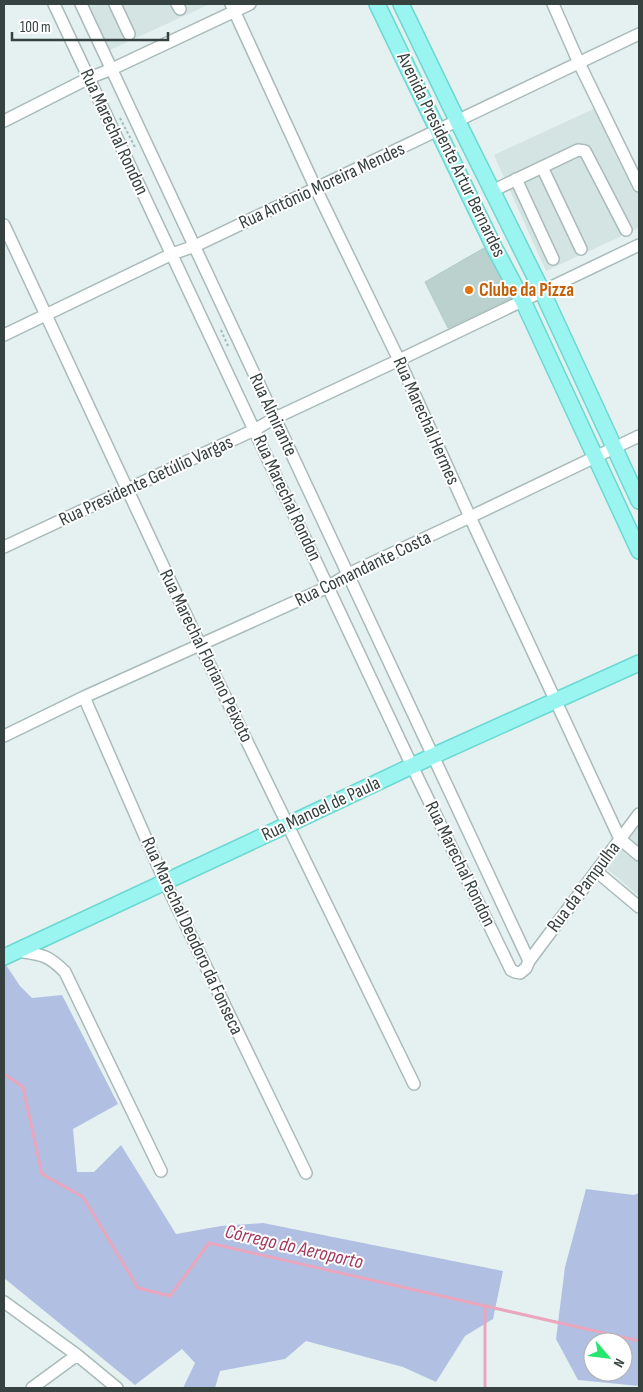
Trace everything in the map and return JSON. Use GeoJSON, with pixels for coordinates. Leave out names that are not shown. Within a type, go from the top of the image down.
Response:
{"type":"FeatureCollection","features":[{"type":"Feature","properties":{"kind":"main road","name":"Avenida Presidente Artur Bernardes"},"geometry":{"type":"LineString","coordinates":[[377,4],[494,247],[523,301],[639,551]]}},
{"type":"Feature","properties":{"kind":"main road","name":"Avenida Presidente Artur Bernardes"},"geometry":{"type":"LineString","coordinates":[[401,4],[542,291],[639,501]]}},
{"type":"Feature","properties":{"kind":"main road","name":"Rua Manoel de Paula"},"geometry":{"type":"LineString","coordinates":[[10,954],[287,826],[433,756],[639,663]]}},
{"type":"Feature","properties":{"kind":"street","name":"Rua Marechal Rondon"},"geometry":{"type":"LineString","coordinates":[[54,4],[412,766],[511,970],[520,973],[526,968],[529,961]]}},
{"type":"Feature","properties":{"kind":"street","name":"Rua Almirante"},"geometry":{"type":"LineString","coordinates":[[81,4],[529,961]]}},
{"type":"Feature","properties":{"kind":"street"},"geometry":{"type":"LineString","coordinates":[[115,4],[129,34]]}},
{"type":"Feature","properties":{"kind":"street"},"geometry":{"type":"LineString","coordinates":[[4,121],[89,78],[112,69],[233,7],[250,4]]}},
{"type":"Feature","properties":{"kind":"street"},"geometry":{"type":"LineString","coordinates":[[553,4],[579,63],[639,186]]}},
{"type":"Feature","properties":{"kind":"street","name":"Rua Marechal Hermes"},"geometry":{"type":"LineString","coordinates":[[233,7],[316,189],[399,360],[620,839]]}},
{"type":"Feature","properties":{"kind":"street","name":"Rua Antônio Moreira Mendes"},"geometry":{"type":"LineString","coordinates":[[4,335],[172,254],[194,246],[458,122],[639,34]]}},
{"type":"Feature","properties":{"kind":"street"},"geometry":{"type":"LineString","coordinates":[[492,191],[578,150],[585,151],[626,230]]}},
{"type":"Feature","properties":{"kind":"street"},"geometry":{"type":"LineString","coordinates":[[542,167],[581,249]]}},
{"type":"Feature","properties":{"kind":"street"},"geometry":{"type":"LineString","coordinates":[[516,180],[553,259]]}},
{"type":"Feature","properties":{"kind":"street","name":"Rua Marechal Floriano Peixoto"},"geometry":{"type":"LineString","coordinates":[[4,226],[200,645],[414,1084]]}},
{"type":"Feature","properties":{"kind":"street","name":"Rua Presidente Getúlio Vargas"},"geometry":{"type":"LineString","coordinates":[[5,544],[127,490],[639,245]]}},
{"type":"Feature","properties":{"kind":"street","name":"Rua Comandante Costa"},"geometry":{"type":"LineString","coordinates":[[4,736],[84,697],[328,587],[348,574],[639,436]]}},
{"type":"Feature","properties":{"kind":"street","name":"Rua Marechal Deodoro da Fonseca"},"geometry":{"type":"LineString","coordinates":[[84,697],[165,882],[306,1173]]}},
{"type":"Feature","properties":{"kind":"street","name":"Rua da Pampulha"},"geometry":{"type":"LineString","coordinates":[[529,961],[639,814]]}},
{"type":"Feature","properties":{"kind":"street"},"geometry":{"type":"LineString","coordinates":[[620,839],[639,855]]}},
{"type":"Feature","properties":{"kind":"street"},"geometry":{"type":"LineString","coordinates":[[596,870],[639,907]]}},
{"type":"Feature","properties":{"kind":"street"},"geometry":{"type":"LineString","coordinates":[[10,954],[42,955],[55,962],[66,972],[161,1171]]}},
{"type":"Feature","properties":{"kind":"street"},"geometry":{"type":"LineString","coordinates":[[4,1302],[76,1354],[116,1388]]}},
{"type":"Feature","properties":{"kind":"street"},"geometry":{"type":"LineString","coordinates":[[32,1388],[76,1354]]}},
{"type":"Feature","properties":{"kind":"shaded area"},"geometry":{"type":"Polygon","coordinates":[[[88,4],[210,4],[110,50],[88,4]]]}},
{"type":"Feature","properties":{"kind":"shaded area"},"geometry":{"type":"Polygon","coordinates":[[[600,106],[639,193],[639,228],[546,271],[494,155],[600,106]]]}},
{"type":"Feature","properties":{"kind":"shaded area"},"geometry":{"type":"Polygon","coordinates":[[[639,824],[639,896],[606,868],[639,824]]]}},
{"type":"Feature","properties":{"kind":"shaded area"},"geometry":{"type":"Polygon","coordinates":[[[4,962],[20,986],[32,998],[62,995],[118,1104],[73,1129],[77,1172],[94,1172],[121,1145],[176,1234],[221,1226],[263,1223],[503,1271],[493,1319],[465,1336],[436,1382],[403,1367],[306,1341],[285,1359],[220,1371],[215,1388],[183,1388],[195,1363],[182,1349],[135,1385],[4,1278],[4,962]]]}},
{"type":"Feature","properties":{"kind":"shaded area"},"geometry":{"type":"Polygon","coordinates":[[[586,1189],[634,1195],[639,1193],[639,1386],[598,1382],[633,1382],[633,1332],[583,1332],[583,1380],[578,1380],[556,1339],[565,1267],[586,1189]]]}},
{"type":"Feature","properties":{"kind":"building","name":"Clube da Pizza"},"geometry":{"type":"Polygon","coordinates":[[[484,248],[511,298],[448,328],[425,282],[484,248]]]}},
{"type":"Feature","properties":{"kind":"waterway","name":"Córrego do Aeroporto"},"geometry":{"type":"LineString","coordinates":[[4,1074],[23,1087],[42,1174],[83,1197],[138,1288],[170,1296],[209,1243],[639,1341]]}},
{"type":"Feature","properties":{"kind":"waterway"},"geometry":{"type":"LineString","coordinates":[[485,1306],[485,1388]]}},
{"type":"Feature","properties":{"kind":"place","name":"Clube da Pizza"},"geometry":{"type":"Point","coordinates":[469,290]}}]}
